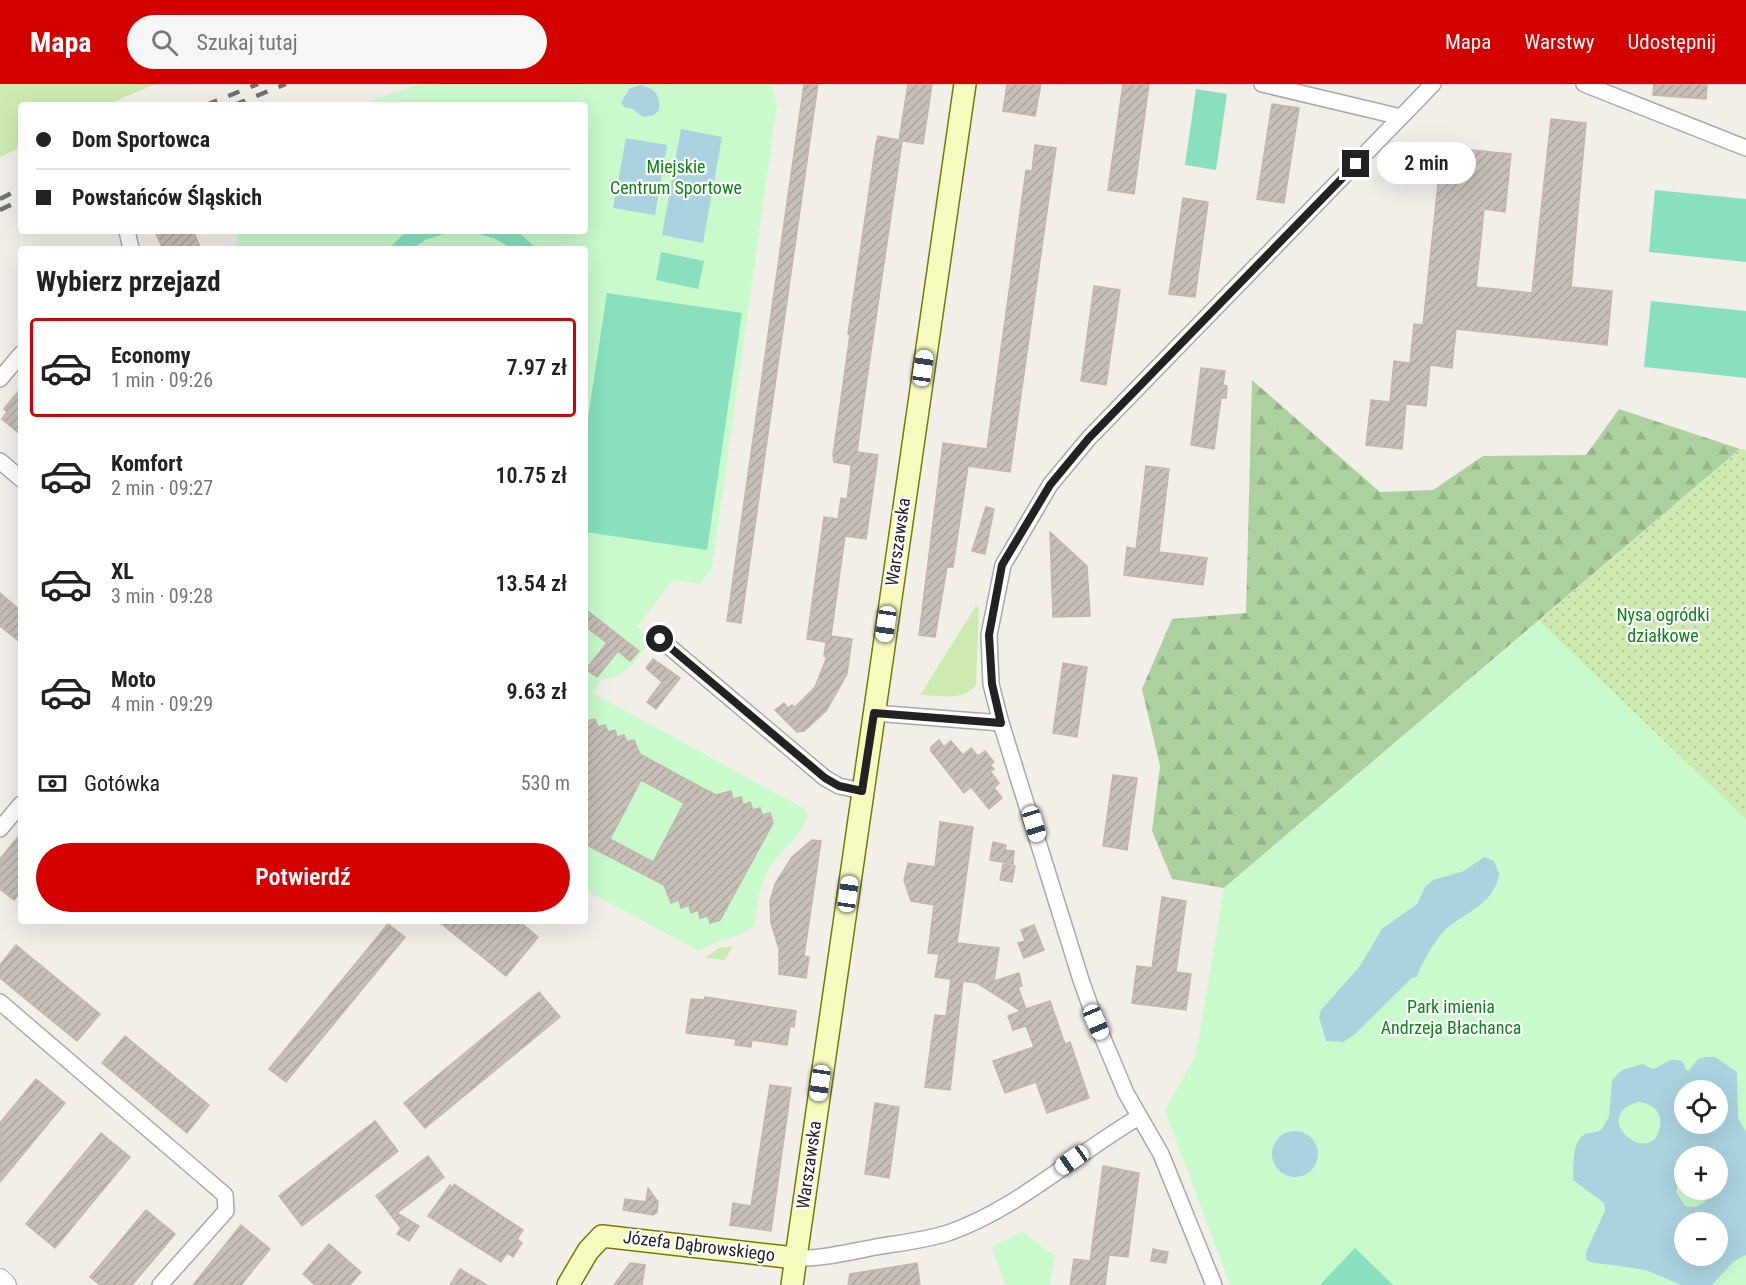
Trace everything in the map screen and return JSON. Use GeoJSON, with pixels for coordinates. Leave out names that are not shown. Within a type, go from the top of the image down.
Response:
{"type":"FeatureCollection","features":[{"type":"Feature","properties":{"kind":"main road","name":"Warszawska"},"geometry":{"type":"LineString","coordinates":[[792,1285],[965,84]]}},
{"type":"Feature","properties":{"kind":"main road","name":"Józefa Dąbrowskiego"},"geometry":{"type":"LineString","coordinates":[[568,1285],[588,1251],[602,1236],[795,1258]]}},
{"type":"Feature","properties":{"kind":"street"},"geometry":{"type":"LineString","coordinates":[[1262,84],[1401,117]]}},
{"type":"Feature","properties":{"kind":"street"},"geometry":{"type":"LineString","coordinates":[[1214,1285],[1161,1154],[1124,1088],[1081,980],[1001,723],[992,684],[989,629],[1002,565],[1050,485],[1089,438],[1207,320],[1433,84]]}},
{"type":"Feature","properties":{"kind":"street"},"geometry":{"type":"LineString","coordinates":[[1584,84],[1746,148]]}},
{"type":"Feature","properties":{"kind":"street"},"geometry":{"type":"LineString","coordinates":[[0,379],[18,358]]}},
{"type":"Feature","properties":{"kind":"street"},"geometry":{"type":"LineString","coordinates":[[0,461],[18,476]]}},
{"type":"Feature","properties":{"kind":"street"},"geometry":{"type":"LineString","coordinates":[[660,639],[825,778],[839,786],[862,791]]}},
{"type":"Feature","properties":{"kind":"street"},"geometry":{"type":"LineString","coordinates":[[874,713],[1001,723]]}},
{"type":"Feature","properties":{"kind":"street"},"geometry":{"type":"LineString","coordinates":[[0,829],[18,808]]}},
{"type":"Feature","properties":{"kind":"street"},"geometry":{"type":"LineString","coordinates":[[0,1002],[225,1195],[226,1211],[160,1285]]}},
{"type":"Feature","properties":{"kind":"street"},"geometry":{"type":"LineString","coordinates":[[795,1258],[811,1259],[857,1251],[940,1235],[964,1226],[1009,1204],[1110,1133],[1139,1117]]}},
{"type":"Feature","properties":{"kind":"street"},"geometry":{"type":"LineString","coordinates":[[0,1280],[6,1285]]}},
{"type":"Feature","properties":{"kind":"green space"},"geometry":{"type":"Polygon","coordinates":[[[0,84],[156,84],[113,102],[18,102],[18,148],[0,157],[0,84]]]}},
{"type":"Feature","properties":{"kind":"green space","name":"Miejskie Centrum Sportowe"},"geometry":{"type":"Polygon","coordinates":[[[420,84],[771,84],[777,105],[712,568],[699,584],[673,580],[637,627],[651,640],[631,666],[618,676],[602,679],[593,693],[803,808],[808,815],[798,834],[775,860],[766,876],[760,892],[754,927],[741,934],[699,951],[588,892],[588,246],[236,246],[238,234],[588,234],[588,102],[368,102],[420,84]]]}},
{"type":"Feature","properties":{"kind":"green space"},"geometry":{"type":"Polygon","coordinates":[[[1196,89],[1227,94],[1216,170],[1185,165],[1196,89]]]}},
{"type":"Feature","properties":{"kind":"green space"},"geometry":{"type":"Polygon","coordinates":[[[1655,190],[1746,199],[1746,262],[1649,252],[1655,190]]]}},
{"type":"Feature","properties":{"kind":"green space"},"geometry":{"type":"Polygon","coordinates":[[[404,234],[445,234],[427,239],[416,246],[391,246],[404,234]]]}},
{"type":"Feature","properties":{"kind":"green space"},"geometry":{"type":"Polygon","coordinates":[[[478,234],[520,234],[534,246],[507,246],[494,238],[478,234]]]}},
{"type":"Feature","properties":{"kind":"green space"},"geometry":{"type":"Polygon","coordinates":[[[661,252],[704,261],[698,289],[656,280],[661,252]]]}},
{"type":"Feature","properties":{"kind":"green space"},"geometry":{"type":"Polygon","coordinates":[[[607,293],[742,313],[707,550],[588,532],[588,418],[607,293]]]}},
{"type":"Feature","properties":{"kind":"green space"},"geometry":{"type":"Polygon","coordinates":[[[1651,301],[1746,311],[1746,378],[1644,367],[1651,301]]]}},
{"type":"Feature","properties":{"kind":"green space"},"geometry":{"type":"Polygon","coordinates":[[[1252,380],[1380,492],[1433,490],[1483,456],[1586,455],[1619,409],[1740,449],[1224,888],[1172,879],[1152,831],[1160,766],[1142,689],[1172,619],[1246,613],[1252,380]]]}},
{"type":"Feature","properties":{"kind":"green space","name":"Nysa ogródki działkowe"},"geometry":{"type":"Polygon","coordinates":[[[1740,449],[1746,450],[1746,819],[1539,621],[1740,449]]]}},
{"type":"Feature","properties":{"kind":"green space"},"geometry":{"type":"Polygon","coordinates":[[[976,606],[979,608],[976,685],[958,696],[920,695],[976,606]]]}},
{"type":"Feature","properties":{"kind":"green space","name":"Park imienia Andrzeja Błachanca"},"geometry":{"type":"Polygon","coordinates":[[[1539,621],[1746,819],[1746,1285],[1230,1285],[1165,1110],[1196,1055],[1224,888],[1539,621]]]}},
{"type":"Feature","properties":{"kind":"green space"},"geometry":{"type":"Polygon","coordinates":[[[733,946],[725,960],[704,958],[719,948],[733,946]]]}},
{"type":"Feature","properties":{"kind":"green space"},"geometry":{"type":"Polygon","coordinates":[[[1023,1231],[1048,1252],[1055,1254],[1050,1285],[1009,1285],[1005,1283],[991,1247],[1023,1231]]]}},
{"type":"Feature","properties":{"kind":"green space"},"geometry":{"type":"Polygon","coordinates":[[[1355,1248],[1393,1285],[1320,1285],[1355,1248]]]}},
{"type":"Feature","properties":{"kind":"water"},"geometry":{"type":"Polygon","coordinates":[[[640,85],[653,90],[658,96],[659,110],[654,115],[643,117],[621,103],[629,89],[640,85]]]}},
{"type":"Feature","properties":{"kind":"water"},"geometry":{"type":"Polygon","coordinates":[[[681,129],[722,137],[703,243],[662,235],[681,129]]]}},
{"type":"Feature","properties":{"kind":"water"},"geometry":{"type":"Polygon","coordinates":[[[626,138],[667,145],[655,215],[613,208],[626,138]]]}},
{"type":"Feature","properties":{"kind":"water"},"geometry":{"type":"Polygon","coordinates":[[[1484,857],[1494,861],[1499,873],[1497,883],[1486,899],[1443,932],[1425,959],[1417,977],[1412,978],[1354,1035],[1343,1042],[1326,1041],[1319,1017],[1321,1010],[1360,966],[1382,929],[1417,904],[1425,887],[1433,880],[1464,871],[1484,857]]]}},
{"type":"Feature","properties":{"kind":"water"},"geometry":{"type":"Polygon","coordinates":[[[1715,1057],[1737,1072],[1738,1118],[1746,1132],[1746,1255],[1734,1261],[1712,1285],[1681,1285],[1646,1270],[1590,1262],[1586,1259],[1586,1252],[1605,1211],[1604,1203],[1573,1180],[1574,1156],[1579,1140],[1584,1135],[1601,1130],[1609,1117],[1612,1080],[1622,1070],[1643,1064],[1652,1069],[1678,1060],[1683,1062],[1686,1070],[1689,1070],[1698,1059],[1715,1057]],[[1637,1102],[1623,1110],[1619,1119],[1621,1129],[1637,1142],[1647,1143],[1655,1138],[1660,1126],[1660,1116],[1651,1106],[1637,1102]]]}},
{"type":"Feature","properties":{"kind":"water"},"geometry":{"type":"Polygon","coordinates":[[[1295,1131],[1311,1138],[1318,1154],[1311,1170],[1295,1177],[1279,1170],[1272,1154],[1279,1138],[1295,1131]]]}},
{"type":"Feature","properties":{"kind":"building"},"geometry":{"type":"Polygon","coordinates":[[[804,84],[818,84],[741,623],[727,621],[804,84]]]}},
{"type":"Feature","properties":{"kind":"building"},"geometry":{"type":"Polygon","coordinates":[[[908,84],[932,84],[923,144],[902,141],[865,392],[857,452],[878,455],[866,539],[845,536],[831,636],[852,639],[847,674],[826,711],[804,731],[797,732],[775,710],[784,703],[788,708],[792,705],[795,707],[815,687],[827,657],[824,656],[826,642],[807,639],[824,517],[838,519],[841,498],[847,499],[850,477],[851,465],[834,462],[833,455],[850,335],[848,334],[876,144],[878,136],[899,140],[908,84]]]}},
{"type":"Feature","properties":{"kind":"building"},"geometry":{"type":"Polygon","coordinates":[[[1007,84],[1041,84],[1035,116],[1003,111],[1007,84]]]}},
{"type":"Feature","properties":{"kind":"building"},"geometry":{"type":"Polygon","coordinates":[[[1123,84],[1149,84],[1134,194],[1108,190],[1123,84]]]}},
{"type":"Feature","properties":{"kind":"building"},"geometry":{"type":"Polygon","coordinates":[[[1654,84],[1707,84],[1706,99],[1653,95],[1654,84]]]}},
{"type":"Feature","properties":{"kind":"building"},"geometry":{"type":"Polygon","coordinates":[[[1272,104],[1299,108],[1284,203],[1257,199],[1272,104]]]}},
{"type":"Feature","properties":{"kind":"building"},"geometry":{"type":"Polygon","coordinates":[[[1551,119],[1586,123],[1571,287],[1612,291],[1607,345],[1456,329],[1452,368],[1430,365],[1426,406],[1406,404],[1402,449],[1366,445],[1371,400],[1390,402],[1394,361],[1410,363],[1414,324],[1423,325],[1442,147],[1511,154],[1505,212],[1484,209],[1476,287],[1532,293],[1551,119]]]}},
{"type":"Feature","properties":{"kind":"building"},"geometry":{"type":"Polygon","coordinates":[[[1035,145],[1056,148],[1010,472],[968,466],[953,567],[947,567],[935,637],[919,635],[943,443],[987,449],[1026,170],[1032,171],[1035,145]]]}},
{"type":"Feature","properties":{"kind":"building"},"geometry":{"type":"Polygon","coordinates":[[[1183,198],[1208,202],[1195,297],[1169,294],[1183,198]]]}},
{"type":"Feature","properties":{"kind":"building"},"geometry":{"type":"Polygon","coordinates":[[[156,234],[194,234],[200,246],[162,246],[156,234]]]}},
{"type":"Feature","properties":{"kind":"building"},"geometry":{"type":"Polygon","coordinates":[[[1094,286],[1120,290],[1106,385],[1081,381],[1094,286]]]}},
{"type":"Feature","properties":{"kind":"building"},"geometry":{"type":"Polygon","coordinates":[[[1201,368],[1225,371],[1223,385],[1227,386],[1226,398],[1221,398],[1214,449],[1191,445],[1201,368]]]}},
{"type":"Feature","properties":{"kind":"building"},"geometry":{"type":"Polygon","coordinates":[[[18,392],[18,432],[2,419],[7,412],[4,409],[18,392]]]}},
{"type":"Feature","properties":{"kind":"building"},"geometry":{"type":"Polygon","coordinates":[[[1146,466],[1169,469],[1159,552],[1207,558],[1203,585],[1124,575],[1127,547],[1136,549],[1146,466]]]}},
{"type":"Feature","properties":{"kind":"building"},"geometry":{"type":"Polygon","coordinates":[[[986,507],[994,509],[985,554],[972,551],[986,507]]]}},
{"type":"Feature","properties":{"kind":"building"},"geometry":{"type":"Polygon","coordinates":[[[1050,532],[1087,566],[1090,616],[1053,617],[1050,532]]]}},
{"type":"Feature","properties":{"kind":"building"},"geometry":{"type":"Polygon","coordinates":[[[0,593],[18,608],[18,641],[0,626],[0,593]]]}},
{"type":"Feature","properties":{"kind":"building"},"geometry":{"type":"Polygon","coordinates":[[[588,611],[639,651],[630,661],[618,651],[597,677],[588,670],[588,667],[607,643],[588,628],[588,611]]]}},
{"type":"Feature","properties":{"kind":"building"},"geometry":{"type":"Polygon","coordinates":[[[653,659],[680,678],[656,709],[647,702],[662,682],[646,668],[653,659]]]}},
{"type":"Feature","properties":{"kind":"building"},"geometry":{"type":"Polygon","coordinates":[[[1063,663],[1087,667],[1077,737],[1053,733],[1063,663]]]}},
{"type":"Feature","properties":{"kind":"building"},"geometry":{"type":"Polygon","coordinates":[[[595,719],[598,727],[605,725],[608,732],[615,730],[617,737],[624,735],[627,742],[634,740],[640,754],[716,795],[731,791],[733,799],[741,797],[743,805],[750,802],[753,810],[760,808],[762,815],[770,813],[773,823],[720,920],[710,923],[708,916],[700,918],[698,910],[691,913],[689,905],[681,908],[679,900],[671,903],[664,885],[588,846],[588,720],[595,719]],[[641,780],[610,839],[653,862],[684,803],[641,780]]]}},
{"type":"Feature","properties":{"kind":"building"},"geometry":{"type":"Polygon","coordinates":[[[939,740],[944,747],[951,741],[963,755],[971,748],[978,756],[985,751],[994,762],[990,765],[994,769],[990,771],[999,783],[994,788],[1002,798],[989,809],[971,787],[964,793],[931,751],[931,747],[939,740]]]}},
{"type":"Feature","properties":{"kind":"building"},"geometry":{"type":"Polygon","coordinates":[[[1113,775],[1137,778],[1127,850],[1103,846],[1113,775]]]}},
{"type":"Feature","properties":{"kind":"building"},"geometry":{"type":"Polygon","coordinates":[[[940,822],[973,827],[957,943],[999,948],[994,981],[1019,973],[1022,986],[1018,987],[1026,1009],[1050,1001],[1065,1044],[1070,1042],[1089,1098],[1047,1113],[1036,1082],[1005,1093],[993,1061],[1034,1047],[1026,1026],[1013,1030],[1008,1016],[1021,1011],[977,983],[963,981],[950,1090],[925,1087],[935,1015],[946,1016],[951,979],[935,977],[939,954],[928,953],[934,905],[911,901],[904,880],[908,863],[935,867],[940,822]]]}},
{"type":"Feature","properties":{"kind":"building"},"geometry":{"type":"Polygon","coordinates":[[[18,837],[18,895],[14,900],[0,889],[0,859],[18,837]]]}},
{"type":"Feature","properties":{"kind":"building"},"geometry":{"type":"Polygon","coordinates":[[[812,840],[821,841],[804,956],[809,957],[806,978],[779,974],[779,949],[771,923],[770,901],[775,884],[792,857],[812,840]]]}},
{"type":"Feature","properties":{"kind":"building"},"geometry":{"type":"Polygon","coordinates":[[[993,842],[1006,845],[1005,850],[1014,851],[1013,864],[990,860],[993,842]]]}},
{"type":"Feature","properties":{"kind":"building"},"geometry":{"type":"Polygon","coordinates":[[[1003,864],[1015,866],[1012,882],[1000,880],[1003,864]]]}},
{"type":"Feature","properties":{"kind":"building"},"geometry":{"type":"Polygon","coordinates":[[[1162,897],[1186,901],[1176,972],[1191,974],[1186,1010],[1132,1003],[1137,966],[1152,968],[1162,897]]]}},
{"type":"Feature","properties":{"kind":"building"},"geometry":{"type":"Polygon","coordinates":[[[388,924],[405,937],[286,1082],[269,1069],[388,924]]]}},
{"type":"Feature","properties":{"kind":"building"},"geometry":{"type":"Polygon","coordinates":[[[442,924],[523,924],[538,937],[506,976],[442,924]]]}},
{"type":"Feature","properties":{"kind":"building"},"geometry":{"type":"Polygon","coordinates":[[[1034,925],[1044,950],[1024,958],[1018,943],[1025,941],[1021,930],[1034,925]]]}},
{"type":"Feature","properties":{"kind":"building"},"geometry":{"type":"Polygon","coordinates":[[[16,945],[100,1014],[77,1041],[0,978],[0,965],[16,945]]]}},
{"type":"Feature","properties":{"kind":"building"},"geometry":{"type":"Polygon","coordinates":[[[539,992],[560,1017],[425,1128],[404,1103],[539,992]]]}},
{"type":"Feature","properties":{"kind":"building"},"geometry":{"type":"Polygon","coordinates":[[[705,997],[796,1011],[794,1027],[790,1026],[787,1045],[752,1040],[751,1047],[735,1045],[736,1039],[686,1033],[691,999],[704,1000],[705,997]]]}},
{"type":"Feature","properties":{"kind":"building"},"geometry":{"type":"Polygon","coordinates":[[[125,1036],[209,1105],[187,1133],[102,1063],[125,1036]]]}},
{"type":"Feature","properties":{"kind":"building"},"geometry":{"type":"Polygon","coordinates":[[[36,1079],[65,1103],[0,1182],[0,1123],[36,1079]]]}},
{"type":"Feature","properties":{"kind":"building"},"geometry":{"type":"Polygon","coordinates":[[[770,1085],[791,1088],[771,1231],[730,1225],[733,1203],[751,1206],[770,1085]]]}},
{"type":"Feature","properties":{"kind":"building"},"geometry":{"type":"Polygon","coordinates":[[[875,1103],[899,1107],[889,1178],[865,1174],[875,1103]]]}},
{"type":"Feature","properties":{"kind":"building"},"geometry":{"type":"Polygon","coordinates":[[[375,1121],[398,1151],[302,1226],[279,1196],[375,1121]]]}},
{"type":"Feature","properties":{"kind":"building"},"geometry":{"type":"Polygon","coordinates":[[[101,1133],[130,1157],[55,1248],[26,1224],[101,1133]]]}},
{"type":"Feature","properties":{"kind":"building"},"geometry":{"type":"Polygon","coordinates":[[[428,1156],[444,1177],[397,1213],[419,1226],[409,1241],[397,1234],[401,1228],[376,1196],[428,1156]]]}},
{"type":"Feature","properties":{"kind":"building"},"geometry":{"type":"Polygon","coordinates":[[[1103,1166],[1139,1173],[1128,1257],[1109,1255],[1105,1285],[1070,1285],[1074,1259],[1090,1261],[1103,1166]]]}},
{"type":"Feature","properties":{"kind":"building"},"geometry":{"type":"Polygon","coordinates":[[[454,1184],[523,1230],[517,1239],[522,1243],[513,1257],[507,1253],[501,1262],[428,1216],[450,1185],[452,1188],[454,1184]]]}},
{"type":"Feature","properties":{"kind":"building"},"geometry":{"type":"Polygon","coordinates":[[[648,1188],[658,1202],[657,1212],[653,1215],[623,1210],[625,1199],[646,1202],[648,1188]]]}},
{"type":"Feature","properties":{"kind":"building"},"geometry":{"type":"Polygon","coordinates":[[[146,1210],[175,1234],[132,1285],[100,1285],[90,1277],[146,1210]]]}},
{"type":"Feature","properties":{"kind":"building"},"geometry":{"type":"Polygon","coordinates":[[[241,1225],[270,1249],[241,1285],[193,1285],[241,1225]]]}},
{"type":"Feature","properties":{"kind":"building"},"geometry":{"type":"Polygon","coordinates":[[[329,1244],[361,1272],[350,1285],[315,1285],[303,1274],[329,1244]]]}},
{"type":"Feature","properties":{"kind":"building"},"geometry":{"type":"Polygon","coordinates":[[[1153,1249],[1168,1252],[1166,1263],[1151,1261],[1153,1249]]]}},
{"type":"Feature","properties":{"kind":"building"},"geometry":{"type":"Polygon","coordinates":[[[630,1263],[645,1265],[642,1285],[614,1285],[630,1263]]]}},
{"type":"Feature","properties":{"kind":"building"},"geometry":{"type":"Polygon","coordinates":[[[917,1263],[920,1285],[848,1285],[850,1274],[917,1263]]]}},
{"type":"Feature","properties":{"kind":"building"},"geometry":{"type":"Polygon","coordinates":[[[460,1269],[487,1285],[450,1285],[460,1269]]]}},
{"type":"Feature","properties":{"kind":"railway"},"geometry":{"type":"LineString","coordinates":[[213,102],[258,84]]}},
{"type":"Feature","properties":{"kind":"railway"},"geometry":{"type":"LineString","coordinates":[[241,102],[286,84]]}},
{"type":"Feature","properties":{"kind":"railway"},"geometry":{"type":"LineString","coordinates":[[0,199],[18,190]]}},
{"type":"Feature","properties":{"kind":"railway"},"geometry":{"type":"LineString","coordinates":[[0,210],[18,201]]}},
{"type":"Feature","properties":{"kind":"route"},"geometry":{"type":"LineString","coordinates":[[660,639],[749,711],[825,778],[839,786],[862,791],[874,713],[1001,723],[992,684],[989,629],[1002,565],[1050,485],[1089,438],[1207,320],[1356,164]]}}]}
